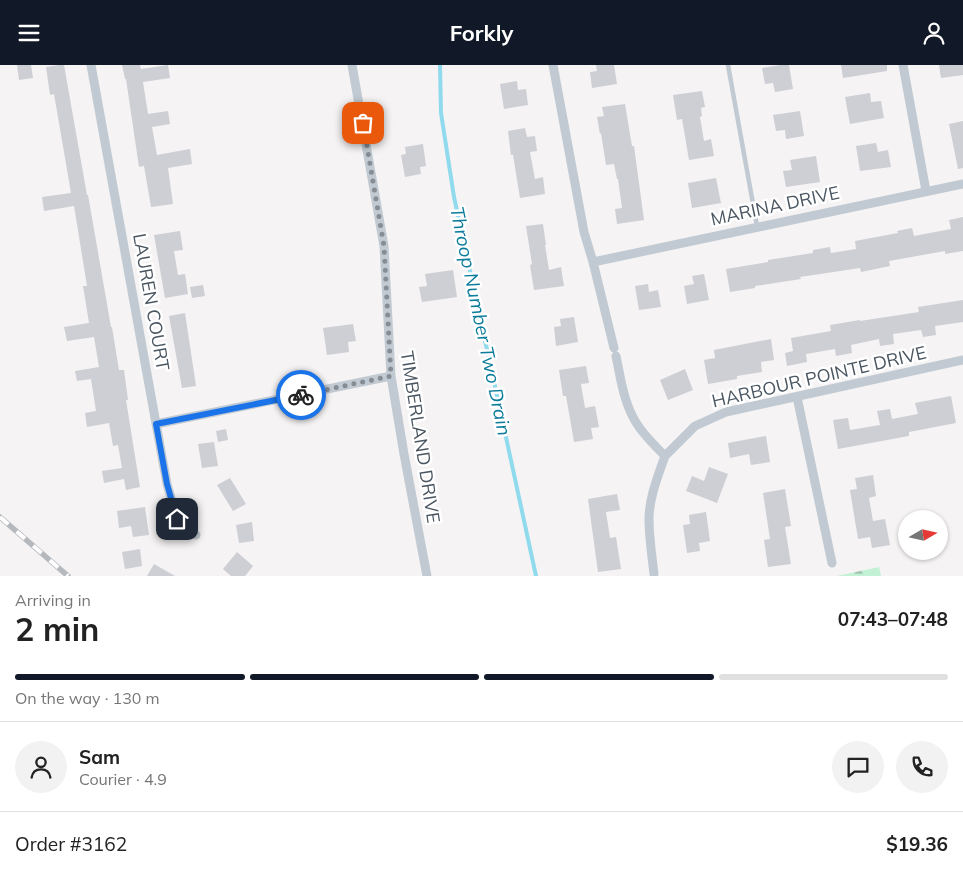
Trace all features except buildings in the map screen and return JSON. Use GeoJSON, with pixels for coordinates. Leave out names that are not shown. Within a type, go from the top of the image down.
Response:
{"type":"FeatureCollection","features":[{"type":"Feature","properties":{"kind":"street","name":"LAUREN COURT"},"geometry":{"type":"LineString","coordinates":[[91,65],[167,484],[177,519],[196,535]]}},
{"type":"Feature","properties":{"kind":"street","name":"TIMBERLAND DRIVE"},"geometry":{"type":"LineString","coordinates":[[352,65],[384,246],[391,376],[427,576]]}},
{"type":"Feature","properties":{"kind":"street"},"geometry":{"type":"LineString","coordinates":[[552,65],[584,232],[593,262],[623,390],[638,425],[652,443],[665,455],[654,487],[649,517],[654,574]]}},
{"type":"Feature","properties":{"kind":"street"},"geometry":{"type":"LineString","coordinates":[[903,65],[926,191]]}},
{"type":"Feature","properties":{"kind":"street","name":"MARINA DRIVE"},"geometry":{"type":"LineString","coordinates":[[593,262],[963,184]]}},
{"type":"Feature","properties":{"kind":"street","name":"HARBOUR POINTE DRIVE"},"geometry":{"type":"LineString","coordinates":[[665,455],[696,426],[736,409],[963,360]]}},
{"type":"Feature","properties":{"kind":"street"},"geometry":{"type":"LineString","coordinates":[[156,424],[391,376]]}},
{"type":"Feature","properties":{"kind":"street"},"geometry":{"type":"LineString","coordinates":[[797,397],[832,563]]}},
{"type":"Feature","properties":{"kind":"lane"},"geometry":{"type":"LineString","coordinates":[[728,65],[757,227]]}},
{"type":"Feature","properties":{"kind":"green space"},"geometry":{"type":"Polygon","coordinates":[[[879,567],[881,576],[837,576],[879,567]]]}},
{"type":"Feature","properties":{"kind":"waterway","name":"Throop Number Two Drain"},"geometry":{"type":"LineString","coordinates":[[440,65],[441,113],[454,197],[536,576]]}},
{"type":"Feature","properties":{"kind":"railway"},"geometry":{"type":"LineString","coordinates":[[0,517],[68,576]]}},
{"type":"Feature","properties":{"kind":"way so far"},"geometry":{"type":"LineString","coordinates":[[301,395],[391,376],[384,246],[363,123]]}},
{"type":"Feature","properties":{"kind":"route"},"geometry":{"type":"LineString","coordinates":[[177,519],[167,484],[156,424],[301,395]]}}]}
